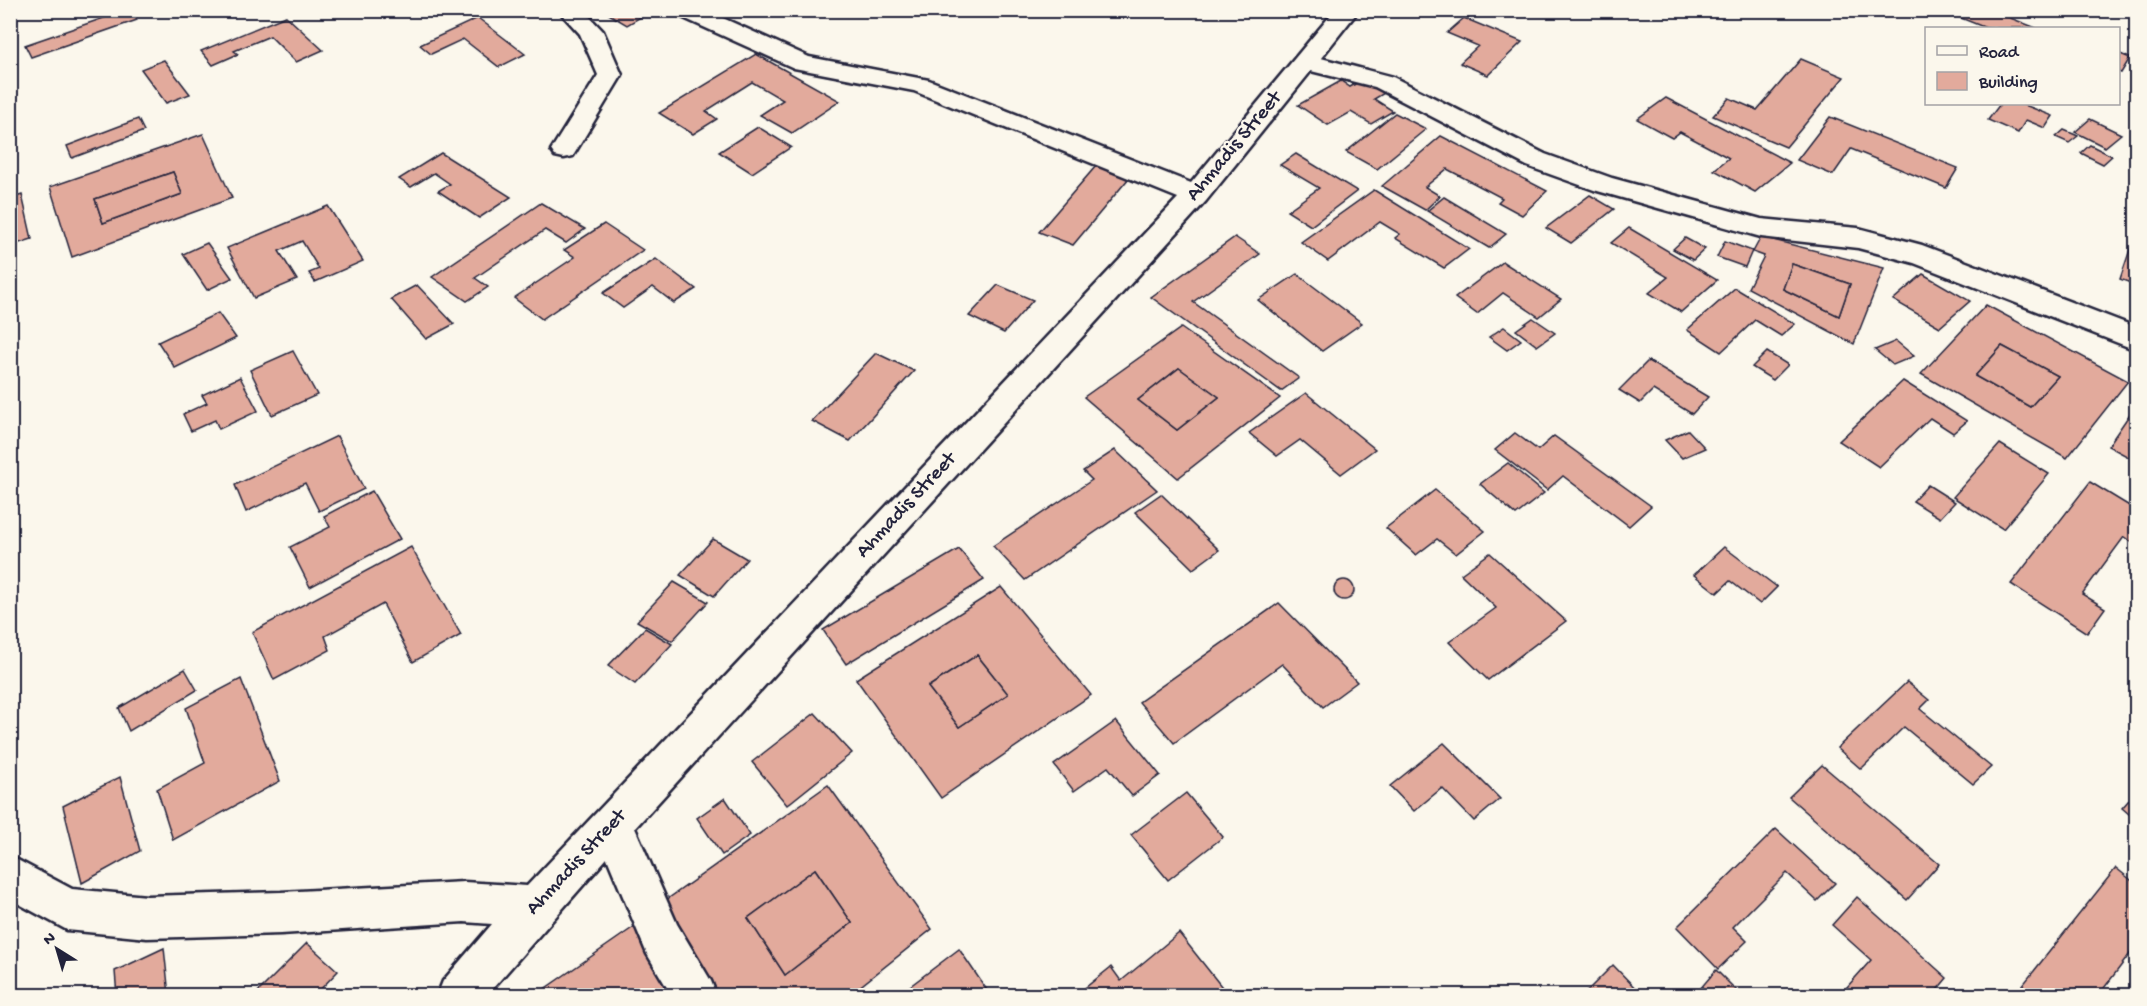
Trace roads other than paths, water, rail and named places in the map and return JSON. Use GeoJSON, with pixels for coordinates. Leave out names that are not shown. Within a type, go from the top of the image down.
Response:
{"type":"FeatureCollection","features":[{"type":"Feature","properties":{"kind":"street"},"geometry":{"type":"LineString","coordinates":[[564,150],[610,75],[591,31],[569,10]]}},
{"type":"Feature","properties":{"kind":"street"},"geometry":{"type":"LineString","coordinates":[[686,10],[803,63],[920,85],[1196,195]]}},
{"type":"Feature","properties":{"kind":"street","name":"Ahmadis Street"},"geometry":{"type":"LineString","coordinates":[[458,996],[535,907],[1196,195],[1348,10]]}},
{"type":"Feature","properties":{"kind":"street"},"geometry":{"type":"LineString","coordinates":[[1306,62],[1384,82],[1536,160],[1603,184],[1761,228],[1858,238],[1922,255],[2136,339]]}},
{"type":"Feature","properties":{"kind":"street"},"geometry":{"type":"LineString","coordinates":[[613,824],[662,939],[696,996]]}},
{"type":"Feature","properties":{"kind":"street"},"geometry":{"type":"LineString","coordinates":[[10,876],[67,909],[147,917],[281,913],[464,902],[535,907]]}}]}
